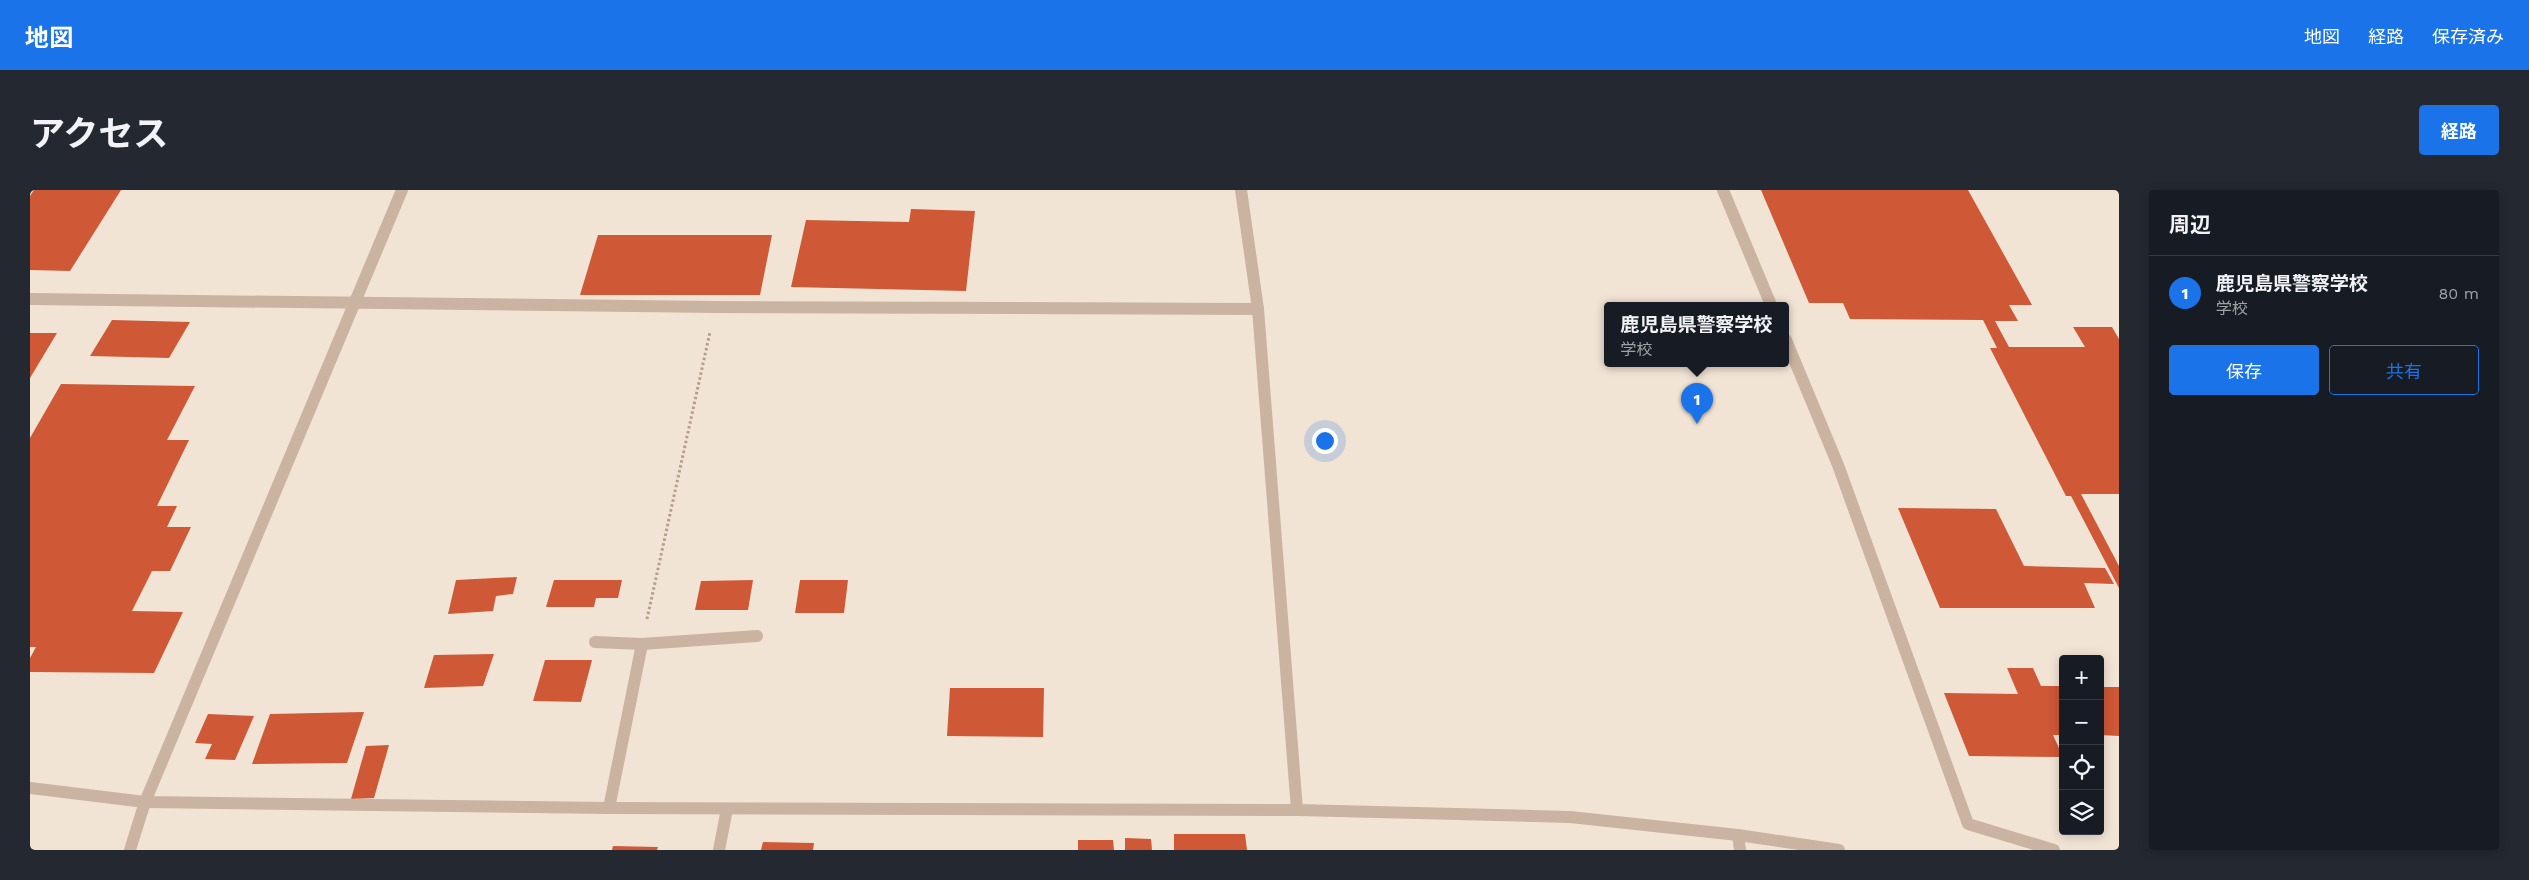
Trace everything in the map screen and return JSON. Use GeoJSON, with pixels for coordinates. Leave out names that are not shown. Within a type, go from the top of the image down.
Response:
{"type":"FeatureCollection","features":[{"type":"Feature","properties":{"kind":"street"},"geometry":{"type":"LineString","coordinates":[[130,850],[145,802],[402,190]]}},
{"type":"Feature","properties":{"kind":"street"},"geometry":{"type":"LineString","coordinates":[[1241,190],[1258,309],[1297,810]]}},
{"type":"Feature","properties":{"kind":"street"},"geometry":{"type":"LineString","coordinates":[[1723,190],[1770,302]]}},
{"type":"Feature","properties":{"kind":"street"},"geometry":{"type":"LineString","coordinates":[[30,299],[716,307],[1258,309]]}},
{"type":"Feature","properties":{"kind":"street"},"geometry":{"type":"LineString","coordinates":[[1789,347],[1838,465],[1968,824],[2054,850]]}},
{"type":"Feature","properties":{"kind":"street"},"geometry":{"type":"LineString","coordinates":[[595,642],[642,644],[757,636]]}},
{"type":"Feature","properties":{"kind":"street"},"geometry":{"type":"LineString","coordinates":[[609,808],[642,644]]}},
{"type":"Feature","properties":{"kind":"street"},"geometry":{"type":"LineString","coordinates":[[30,788],[145,802],[727,809],[1297,810],[1570,817],[1738,835],[1839,850]]}},
{"type":"Feature","properties":{"kind":"street"},"geometry":{"type":"LineString","coordinates":[[719,850],[727,809]]}},
{"type":"Feature","properties":{"kind":"street"},"geometry":{"type":"LineString","coordinates":[[1738,835],[1740,850]]}},
{"type":"Feature","properties":{"kind":"path"},"geometry":{"type":"LineString","coordinates":[[642,644],[716,307]]}},
{"type":"Feature","properties":{"kind":"building"},"geometry":{"type":"Polygon","coordinates":[[[34,190],[121,190],[70,271],[30,270],[30,196],[34,190]]]}},
{"type":"Feature","properties":{"kind":"building"},"geometry":{"type":"Polygon","coordinates":[[[1761,190],[1968,190],[2032,305],[2009,305],[2018,321],[1995,321],[2009,347],[2085,347],[2073,327],[2112,327],[2119,339],[2119,494],[2081,494],[2119,566],[2119,588],[2071,496],[2066,496],[1990,348],[1997,348],[1983,320],[1850,319],[1843,303],[1809,303],[1761,190]]]}},
{"type":"Feature","properties":{"kind":"building"},"geometry":{"type":"Polygon","coordinates":[[[911,209],[975,211],[966,291],[791,287],[806,220],[909,222],[911,209]]]}},
{"type":"Feature","properties":{"kind":"building"},"geometry":{"type":"Polygon","coordinates":[[[598,235],[772,235],[760,295],[580,295],[598,235]]]}},
{"type":"Feature","properties":{"kind":"building"},"geometry":{"type":"Polygon","coordinates":[[[112,320],[190,322],[169,358],[90,356],[112,320]]]}},
{"type":"Feature","properties":{"kind":"building"},"geometry":{"type":"Polygon","coordinates":[[[30,333],[57,333],[30,378],[30,333]]]}},
{"type":"Feature","properties":{"kind":"building"},"geometry":{"type":"Polygon","coordinates":[[[61,384],[195,386],[167,440],[189,440],[157,506],[177,506],[167,527],[191,527],[170,571],[152,571],[132,611],[183,612],[154,673],[30,672],[30,658],[36,647],[30,647],[30,438],[61,384]]]}},
{"type":"Feature","properties":{"kind":"building"},"geometry":{"type":"Polygon","coordinates":[[[1898,508],[1996,509],[2024,566],[2105,568],[2114,584],[2084,583],[2095,608],[1940,608],[1898,508]]]}},
{"type":"Feature","properties":{"kind":"building"},"geometry":{"type":"Polygon","coordinates":[[[517,577],[513,594],[496,596],[493,611],[448,614],[456,580],[517,577]]]}},
{"type":"Feature","properties":{"kind":"building"},"geometry":{"type":"Polygon","coordinates":[[[554,580],[622,580],[618,598],[596,598],[594,607],[546,607],[554,580]]]}},
{"type":"Feature","properties":{"kind":"building"},"geometry":{"type":"Polygon","coordinates":[[[753,580],[748,610],[695,610],[701,581],[753,580]]]}},
{"type":"Feature","properties":{"kind":"building"},"geometry":{"type":"Polygon","coordinates":[[[800,580],[848,580],[844,613],[795,613],[800,580]]]}},
{"type":"Feature","properties":{"kind":"building"},"geometry":{"type":"Polygon","coordinates":[[[494,654],[483,686],[424,688],[434,655],[494,654]]]}},
{"type":"Feature","properties":{"kind":"building"},"geometry":{"type":"Polygon","coordinates":[[[545,660],[592,660],[581,702],[533,701],[545,660]]]}},
{"type":"Feature","properties":{"kind":"building"},"geometry":{"type":"Polygon","coordinates":[[[2007,668],[2033,668],[2041,686],[2059,686],[2059,735],[2053,735],[2059,748],[2059,757],[1969,756],[1944,693],[2018,694],[2007,668]]]}},
{"type":"Feature","properties":{"kind":"building"},"geometry":{"type":"Polygon","coordinates":[[[2104,687],[2119,687],[2119,736],[2104,735],[2104,687]]]}},
{"type":"Feature","properties":{"kind":"building"},"geometry":{"type":"Polygon","coordinates":[[[950,688],[1044,688],[1043,737],[947,736],[950,688]]]}},
{"type":"Feature","properties":{"kind":"building"},"geometry":{"type":"Polygon","coordinates":[[[364,712],[347,763],[252,764],[270,714],[364,712]]]}},
{"type":"Feature","properties":{"kind":"building"},"geometry":{"type":"Polygon","coordinates":[[[208,714],[254,716],[235,760],[205,759],[212,744],[195,743],[208,714]]]}},
{"type":"Feature","properties":{"kind":"building"},"geometry":{"type":"Polygon","coordinates":[[[389,745],[374,798],[351,799],[366,746],[389,745]]]}},
{"type":"Feature","properties":{"kind":"building"},"geometry":{"type":"Polygon","coordinates":[[[1174,834],[1245,834],[1247,850],[1174,850],[1174,834]]]}},
{"type":"Feature","properties":{"kind":"building"},"geometry":{"type":"Polygon","coordinates":[[[1125,838],[1151,839],[1152,850],[1125,850],[1125,838]]]}},
{"type":"Feature","properties":{"kind":"building"},"geometry":{"type":"Polygon","coordinates":[[[1078,840],[1113,840],[1114,850],[1078,850],[1078,840]]]}},
{"type":"Feature","properties":{"kind":"building"},"geometry":{"type":"Polygon","coordinates":[[[763,842],[814,843],[813,850],[761,850],[763,842]]]}},
{"type":"Feature","properties":{"kind":"building"},"geometry":{"type":"Polygon","coordinates":[[[613,846],[658,847],[657,850],[612,850],[613,846]]]}},
{"type":"Feature","properties":{"kind":"place","name":"鹿児島県警察学校"},"geometry":{"type":"Point","coordinates":[1697,424]}}]}
